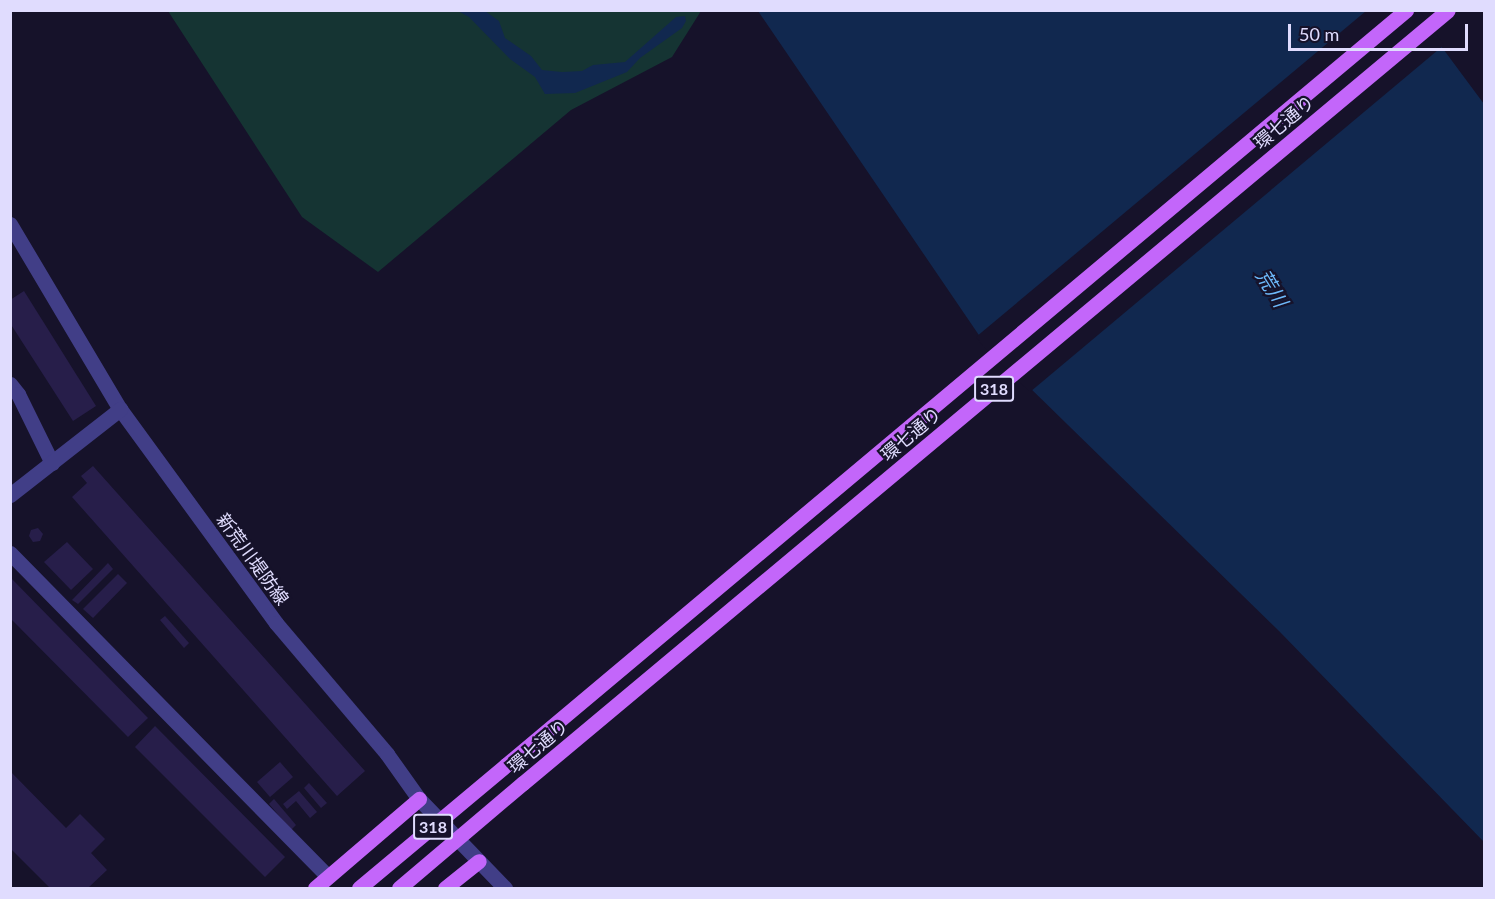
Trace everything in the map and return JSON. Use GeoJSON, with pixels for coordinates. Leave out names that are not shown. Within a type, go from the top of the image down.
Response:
{"type":"FeatureCollection","features":[{"type":"Feature","properties":{"kind":"main road","name":"環七通り"},"geometry":{"type":"LineString","coordinates":[[359,888],[1406,10]]}},
{"type":"Feature","properties":{"kind":"main road","name":"環七通り"},"geometry":{"type":"LineString","coordinates":[[399,888],[1448,10]]}},
{"type":"Feature","properties":{"kind":"main road"},"geometry":{"type":"LineString","coordinates":[[315,888],[419,798]]}},
{"type":"Feature","properties":{"kind":"main road"},"geometry":{"type":"LineString","coordinates":[[445,888],[479,861]]}},
{"type":"Feature","properties":{"kind":"street","name":"新荒川堤防線"},"geometry":{"type":"LineString","coordinates":[[10,224],[120,409],[276,623],[387,754],[419,798],[505,888]]}},
{"type":"Feature","properties":{"kind":"street"},"geometry":{"type":"LineString","coordinates":[[10,384],[18,394],[52,463]]}},
{"type":"Feature","properties":{"kind":"street"},"geometry":{"type":"LineString","coordinates":[[10,495],[120,409]]}},
{"type":"Feature","properties":{"kind":"street"},"geometry":{"type":"LineString","coordinates":[[10,553],[323,872]]}},
{"type":"Feature","properties":{"kind":"green space"},"geometry":{"type":"Polygon","coordinates":[[[168,11],[701,11],[672,57],[571,110],[378,272],[302,217],[168,11]]]}},
{"type":"Feature","properties":{"kind":"water"},"geometry":{"type":"Polygon","coordinates":[[[458,11],[485,11],[499,21],[505,38],[531,56],[542,70],[562,72],[582,71],[593,65],[625,62],[676,17],[685,16],[686,21],[682,28],[640,58],[627,72],[575,93],[545,94],[535,77],[510,59],[469,17],[458,11]]]}},
{"type":"Feature","properties":{"kind":"water","name":"荒川"},"geometry":{"type":"Polygon","coordinates":[[[758,11],[1415,11],[1484,104],[1484,842],[1279,631],[985,344],[758,11]]]}},
{"type":"Feature","properties":{"kind":"pier"},"geometry":{"type":"Polygon","coordinates":[[[1419,10],[1444,45],[1030,392],[976,337],[1366,11],[1419,10]]]}},
{"type":"Feature","properties":{"kind":"building"},"geometry":{"type":"Polygon","coordinates":[[[24,291],[96,406],[73,421],[10,323],[10,300],[24,291]]]}},
{"type":"Feature","properties":{"kind":"building"},"geometry":{"type":"Polygon","coordinates":[[[93,466],[365,771],[337,796],[72,497],[87,483],[81,476],[93,466]]]}},
{"type":"Feature","properties":{"kind":"building"},"geometry":{"type":"Polygon","coordinates":[[[38,528],[43,534],[40,541],[33,542],[29,536],[31,530],[38,528]]]}},
{"type":"Feature","properties":{"kind":"building"},"geometry":{"type":"Polygon","coordinates":[[[67,542],[93,569],[71,590],[44,562],[67,542]]]}},
{"type":"Feature","properties":{"kind":"building"},"geometry":{"type":"Polygon","coordinates":[[[108,563],[113,569],[78,604],[72,600],[108,563]]]}},
{"type":"Feature","properties":{"kind":"building"},"geometry":{"type":"Polygon","coordinates":[[[118,574],[127,583],[93,618],[83,609],[118,574]]]}},
{"type":"Feature","properties":{"kind":"building"},"geometry":{"type":"Polygon","coordinates":[[[10,577],[148,718],[128,737],[10,618],[10,577]]]}},
{"type":"Feature","properties":{"kind":"building"},"geometry":{"type":"Polygon","coordinates":[[[165,616],[189,643],[184,648],[160,620],[165,616]]]}},
{"type":"Feature","properties":{"kind":"building"},"geometry":{"type":"Polygon","coordinates":[[[155,726],[285,857],[265,877],[135,747],[155,726]]]}},
{"type":"Feature","properties":{"kind":"building"},"geometry":{"type":"Polygon","coordinates":[[[280,762],[293,777],[270,797],[257,782],[280,762]]]}},
{"type":"Feature","properties":{"kind":"building"},"geometry":{"type":"Polygon","coordinates":[[[10,771],[66,828],[80,814],[105,839],[91,853],[107,870],[88,888],[50,888],[10,848],[10,771]]]}},
{"type":"Feature","properties":{"kind":"building"},"geometry":{"type":"Polygon","coordinates":[[[309,783],[327,803],[321,808],[304,788],[309,783]]]}},
{"type":"Feature","properties":{"kind":"building"},"geometry":{"type":"Polygon","coordinates":[[[299,791],[317,812],[310,818],[296,801],[287,809],[283,804],[299,791]]]}},
{"type":"Feature","properties":{"kind":"building"},"geometry":{"type":"Polygon","coordinates":[[[274,799],[296,825],[291,830],[269,804],[274,799]]]}}]}
